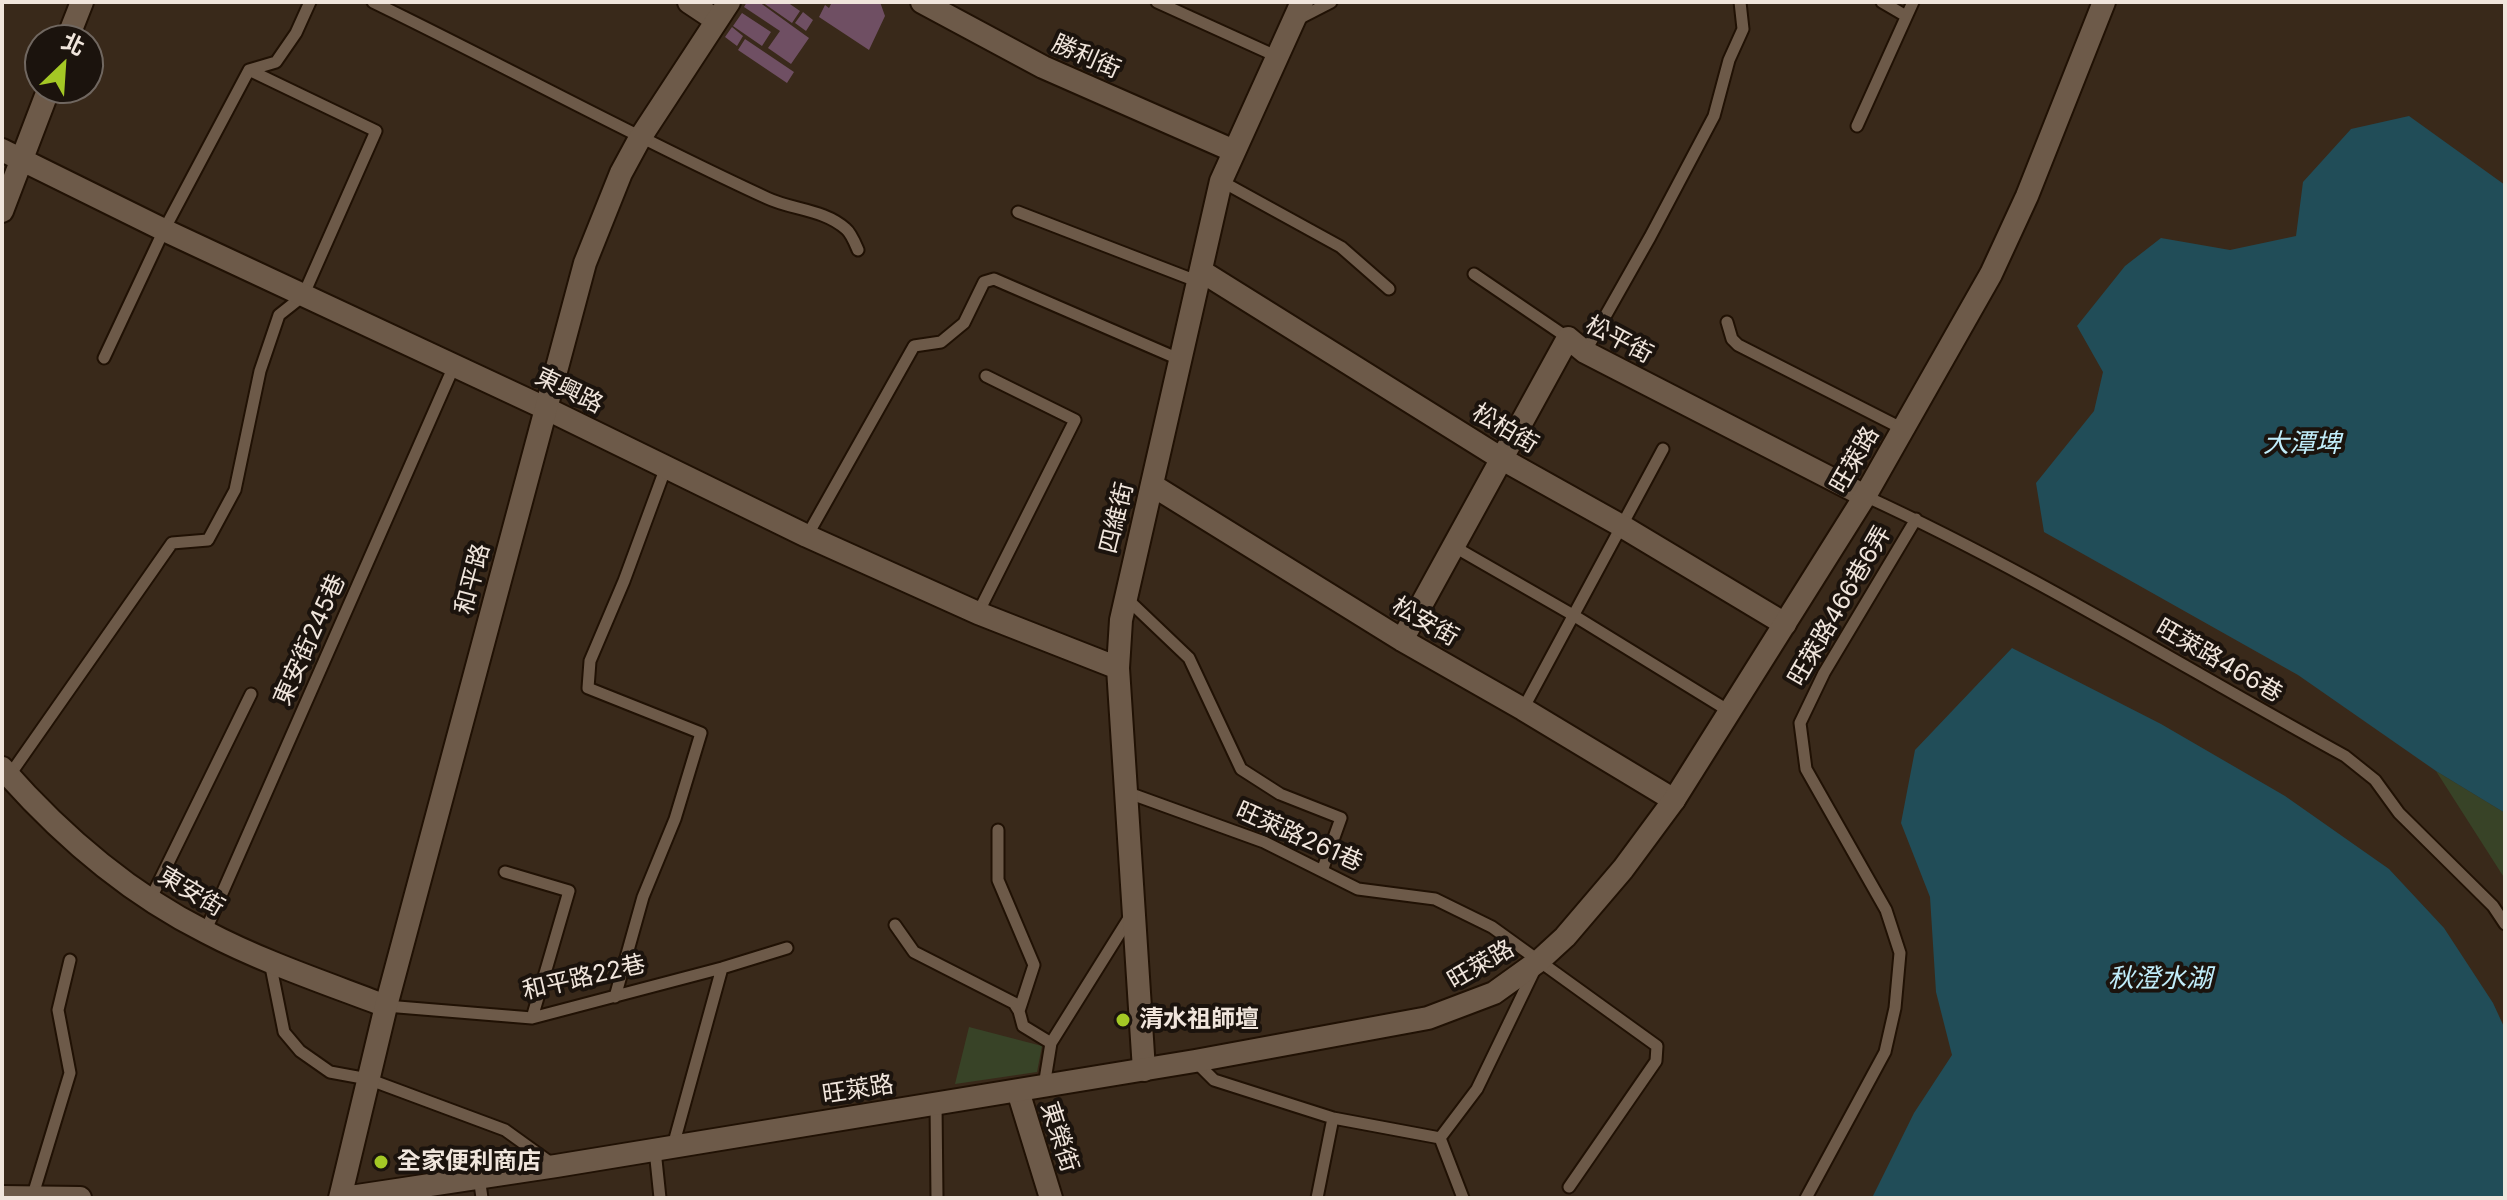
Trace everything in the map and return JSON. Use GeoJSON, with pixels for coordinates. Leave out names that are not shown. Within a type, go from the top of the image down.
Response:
{"type":"FeatureCollection","features":[{"type":"Feature","properties":{"kind":"street"},"geometry":{"type":"LineString","coordinates":[[73,24],[82,2]]}},
{"type":"Feature","properties":{"kind":"street"},"geometry":{"type":"LineString","coordinates":[[689,2],[722,11]]}},
{"type":"Feature","properties":{"kind":"street","name":"勝利街"},"geometry":{"type":"LineString","coordinates":[[922,2],[1043,67],[1234,151]]}},
{"type":"Feature","properties":{"kind":"street","name":"旺萊路"},"geometry":{"type":"LineString","coordinates":[[342,1198],[480,1188],[556,1166],[1195,1061],[1428,1018],[1494,993],[1540,960],[1582,919],[1623,869],[1674,800],[1865,496],[2003,248],[2027,196],[2104,2]]}},
{"type":"Feature","properties":{"kind":"street","name":"四維街"},"geometry":{"type":"LineString","coordinates":[[1144,1070],[1118,668],[1124,596],[1221,181],[1299,7]]}},
{"type":"Feature","properties":{"kind":"street","name":"和平路"},"geometry":{"type":"LineString","coordinates":[[342,1198],[386,1006],[585,263],[621,173],[640,138],[722,11]]}},
{"type":"Feature","properties":{"kind":"street"},"geometry":{"type":"LineString","coordinates":[[2,211],[12,154],[40,104]]}},
{"type":"Feature","properties":{"kind":"street","name":"東興路"},"geometry":{"type":"LineString","coordinates":[[12,154],[164,230],[545,408],[807,536],[978,613],[1118,668]]}},
{"type":"Feature","properties":{"kind":"street","name":"松柏街"},"geometry":{"type":"LineString","coordinates":[[1200,276],[1502,459],[1620,525],[1785,624]]}},
{"type":"Feature","properties":{"kind":"street","name":"松平街"},"geometry":{"type":"LineString","coordinates":[[1402,640],[1502,459],[1576,345],[1865,496]]}},
{"type":"Feature","properties":{"kind":"street","name":"松安街"},"geometry":{"type":"LineString","coordinates":[[1152,485],[1402,640],[1674,800]]}},
{"type":"Feature","properties":{"kind":"street","name":"東安街"},"geometry":{"type":"LineString","coordinates":[[6,772],[71,837],[150,900],[205,932],[270,962],[386,1006]]}},
{"type":"Feature","properties":{"kind":"street","name":"東榮街"},"geometry":{"type":"LineString","coordinates":[[1018,1091],[1051,1198]]}},
{"type":"Feature","properties":{"kind":"street"},"geometry":{"type":"LineString","coordinates":[[2,1197],[80,1198]]}},
{"type":"Feature","properties":{"kind":"lane"},"geometry":{"type":"LineString","coordinates":[[104,358],[164,230],[249,70],[276,62],[296,33],[310,2]]}},
{"type":"Feature","properties":{"kind":"lane"},"geometry":{"type":"LineString","coordinates":[[373,2],[484,55],[640,138],[772,200],[813,211],[847,229],[858,250]]}},
{"type":"Feature","properties":{"kind":"lane"},"geometry":{"type":"LineString","coordinates":[[1157,2],[1279,57]]}},
{"type":"Feature","properties":{"kind":"lane"},"geometry":{"type":"LineString","coordinates":[[1299,7],[1331,2]]}},
{"type":"Feature","properties":{"kind":"lane"},"geometry":{"type":"LineString","coordinates":[[1474,274],[1576,345],[1650,237],[1714,116],[1729,60],[1743,29],[1740,2]]}},
{"type":"Feature","properties":{"kind":"lane"},"geometry":{"type":"LineString","coordinates":[[1882,2],[1906,16]]}},
{"type":"Feature","properties":{"kind":"lane"},"geometry":{"type":"LineString","coordinates":[[1857,126],[1913,2]]}},
{"type":"Feature","properties":{"kind":"lane"},"geometry":{"type":"LineString","coordinates":[[6,772],[172,543],[208,540],[235,490],[260,371],[279,315],[303,296],[376,131],[249,70]]}},
{"type":"Feature","properties":{"kind":"lane"},"geometry":{"type":"LineString","coordinates":[[1221,181],[1341,247],[1389,289]]}},
{"type":"Feature","properties":{"kind":"lane"},"geometry":{"type":"LineString","coordinates":[[1018,212],[1200,276]]}},
{"type":"Feature","properties":{"kind":"lane"},"geometry":{"type":"LineString","coordinates":[[807,536],[914,346],[941,342],[964,323],[984,282],[994,279],[1181,360]]}},
{"type":"Feature","properties":{"kind":"lane"},"geometry":{"type":"LineString","coordinates":[[1727,322],[1732,339],[1738,345],[1903,429]]}},
{"type":"Feature","properties":{"kind":"lane","name":"東安街245巷"},"geometry":{"type":"LineString","coordinates":[[205,932],[454,366]]}},
{"type":"Feature","properties":{"kind":"lane"},"geometry":{"type":"LineString","coordinates":[[978,613],[1075,420],[986,376]]}},
{"type":"Feature","properties":{"kind":"lane"},"geometry":{"type":"LineString","coordinates":[[1523,709],[1663,449]]}},
{"type":"Feature","properties":{"kind":"lane"},"geometry":{"type":"LineString","coordinates":[[615,997],[643,897],[675,819],[701,733],[588,688],[590,661],[624,581],[666,467]]}},
{"type":"Feature","properties":{"kind":"lane","name":"旺萊路466巷"},"geometry":{"type":"LineString","coordinates":[[1865,496],[1916,519],[2086,610],[2354,762],[2375,780],[2399,813],[2493,906],[2505,924]]}},
{"type":"Feature","properties":{"kind":"lane","name":"旺萊路466巷6弄"},"geometry":{"type":"LineString","coordinates":[[1806,1198],[1885,1052],[1895,1008],[1900,953],[1886,910],[1806,769],[1800,723],[1824,673],[1916,519]]}},
{"type":"Feature","properties":{"kind":"lane"},"geometry":{"type":"LineString","coordinates":[[1452,546],[1573,615],[1729,711]]}},
{"type":"Feature","properties":{"kind":"lane"},"geometry":{"type":"LineString","coordinates":[[1124,596],[1189,658],[1241,769],[1280,794],[1341,818],[1322,871]]}},
{"type":"Feature","properties":{"kind":"lane"},"geometry":{"type":"LineString","coordinates":[[150,900],[251,694]]}},
{"type":"Feature","properties":{"kind":"lane","name":"旺萊路261巷"},"geometry":{"type":"LineString","coordinates":[[1126,791],[1264,842],[1358,889],[1435,899],[1492,927],[1657,1046],[1656,1061],[1569,1187]]}},
{"type":"Feature","properties":{"kind":"lane"},"geometry":{"type":"LineString","coordinates":[[998,830],[998,880],[1034,965],[1019,1011]]}},
{"type":"Feature","properties":{"kind":"lane"},"geometry":{"type":"LineString","coordinates":[[505,872],[569,891],[532,1018]]}},
{"type":"Feature","properties":{"kind":"lane"},"geometry":{"type":"LineString","coordinates":[[1044,1086],[1051,1043],[1132,914]]}},
{"type":"Feature","properties":{"kind":"lane"},"geometry":{"type":"LineString","coordinates":[[895,925],[914,952],[1014,1003],[1023,1026],[1051,1043]]}},
{"type":"Feature","properties":{"kind":"lane","name":"和平路22巷"},"geometry":{"type":"LineString","coordinates":[[386,1006],[532,1018],[787,948]]}},
{"type":"Feature","properties":{"kind":"lane"},"geometry":{"type":"LineString","coordinates":[[32,1197],[70,1073],[58,1010],[70,960]]}},
{"type":"Feature","properties":{"kind":"lane"},"geometry":{"type":"LineString","coordinates":[[1440,1138],[1477,1089],[1540,960]]}},
{"type":"Feature","properties":{"kind":"lane"},"geometry":{"type":"LineString","coordinates":[[270,962],[284,1032],[300,1051],[330,1072],[368,1079],[505,1130],[556,1166]]}},
{"type":"Feature","properties":{"kind":"lane"},"geometry":{"type":"LineString","coordinates":[[660,1198],[664,1148],[722,968]]}},
{"type":"Feature","properties":{"kind":"lane"},"geometry":{"type":"LineString","coordinates":[[1195,1061],[1214,1080],[1333,1118],[1440,1138]]}},
{"type":"Feature","properties":{"kind":"lane"},"geometry":{"type":"LineString","coordinates":[[936,1104],[937,1198]]}},
{"type":"Feature","properties":{"kind":"lane"},"geometry":{"type":"LineString","coordinates":[[1317,1198],[1333,1118]]}},
{"type":"Feature","properties":{"kind":"lane"},"geometry":{"type":"LineString","coordinates":[[1440,1138],[1463,1198]]}},
{"type":"Feature","properties":{"kind":"green space"},"geometry":{"type":"Polygon","coordinates":[[[2436,771],[2505,813],[2505,879],[2436,771]]]}},
{"type":"Feature","properties":{"kind":"green space"},"geometry":{"type":"Polygon","coordinates":[[[969,1027],[1042,1046],[1037,1072],[955,1084],[969,1027]]]}},
{"type":"Feature","properties":{"kind":"water","name":"大潭埤"},"geometry":{"type":"Polygon","coordinates":[[[2409,116],[2505,185],[2505,813],[2436,771],[2298,675],[2044,532],[2036,483],[2094,411],[2103,372],[2077,326],[2125,266],[2161,238],[2230,250],[2296,236],[2303,182],[2351,129],[2409,116]]]}},
{"type":"Feature","properties":{"kind":"water","name":"秋澄水湖"},"geometry":{"type":"Polygon","coordinates":[[[2012,648],[2161,724],[2285,796],[2389,869],[2444,928],[2493,1003],[2505,1029],[2505,1198],[1872,1198],[1914,1113],[1952,1055],[1936,992],[1930,897],[1901,823],[1915,750],[2012,648]]]}},
{"type":"Feature","properties":{"kind":"building"},"geometry":{"type":"Polygon","coordinates":[[[747,2],[759,2],[809,38],[791,64],[768,48],[780,31],[744,7],[747,2]]]}},
{"type":"Feature","properties":{"kind":"building"},"geometry":{"type":"Polygon","coordinates":[[[762,2],[787,2],[800,11],[792,23],[762,2]]]}},
{"type":"Feature","properties":{"kind":"building"},"geometry":{"type":"Polygon","coordinates":[[[832,2],[880,2],[885,16],[869,50],[819,17],[825,5],[829,8],[832,2]]]}},
{"type":"Feature","properties":{"kind":"building"},"geometry":{"type":"Polygon","coordinates":[[[803,12],[813,20],[806,31],[795,23],[803,12]]]}},
{"type":"Feature","properties":{"kind":"building"},"geometry":{"type":"Polygon","coordinates":[[[742,13],[771,32],[762,46],[733,26],[742,13]]]}},
{"type":"Feature","properties":{"kind":"building"},"geometry":{"type":"Polygon","coordinates":[[[732,27],[743,36],[737,46],[725,37],[732,27]]]}},
{"type":"Feature","properties":{"kind":"building"},"geometry":{"type":"Polygon","coordinates":[[[745,39],[794,72],[787,83],[738,50],[745,39]]]}},
{"type":"Feature","properties":{"kind":"place","name":"清水祖師壇"},"geometry":{"type":"Point","coordinates":[1123,1020]}},
{"type":"Feature","properties":{"kind":"place","name":"全家便利商店"},"geometry":{"type":"Point","coordinates":[381,1162]}}]}
